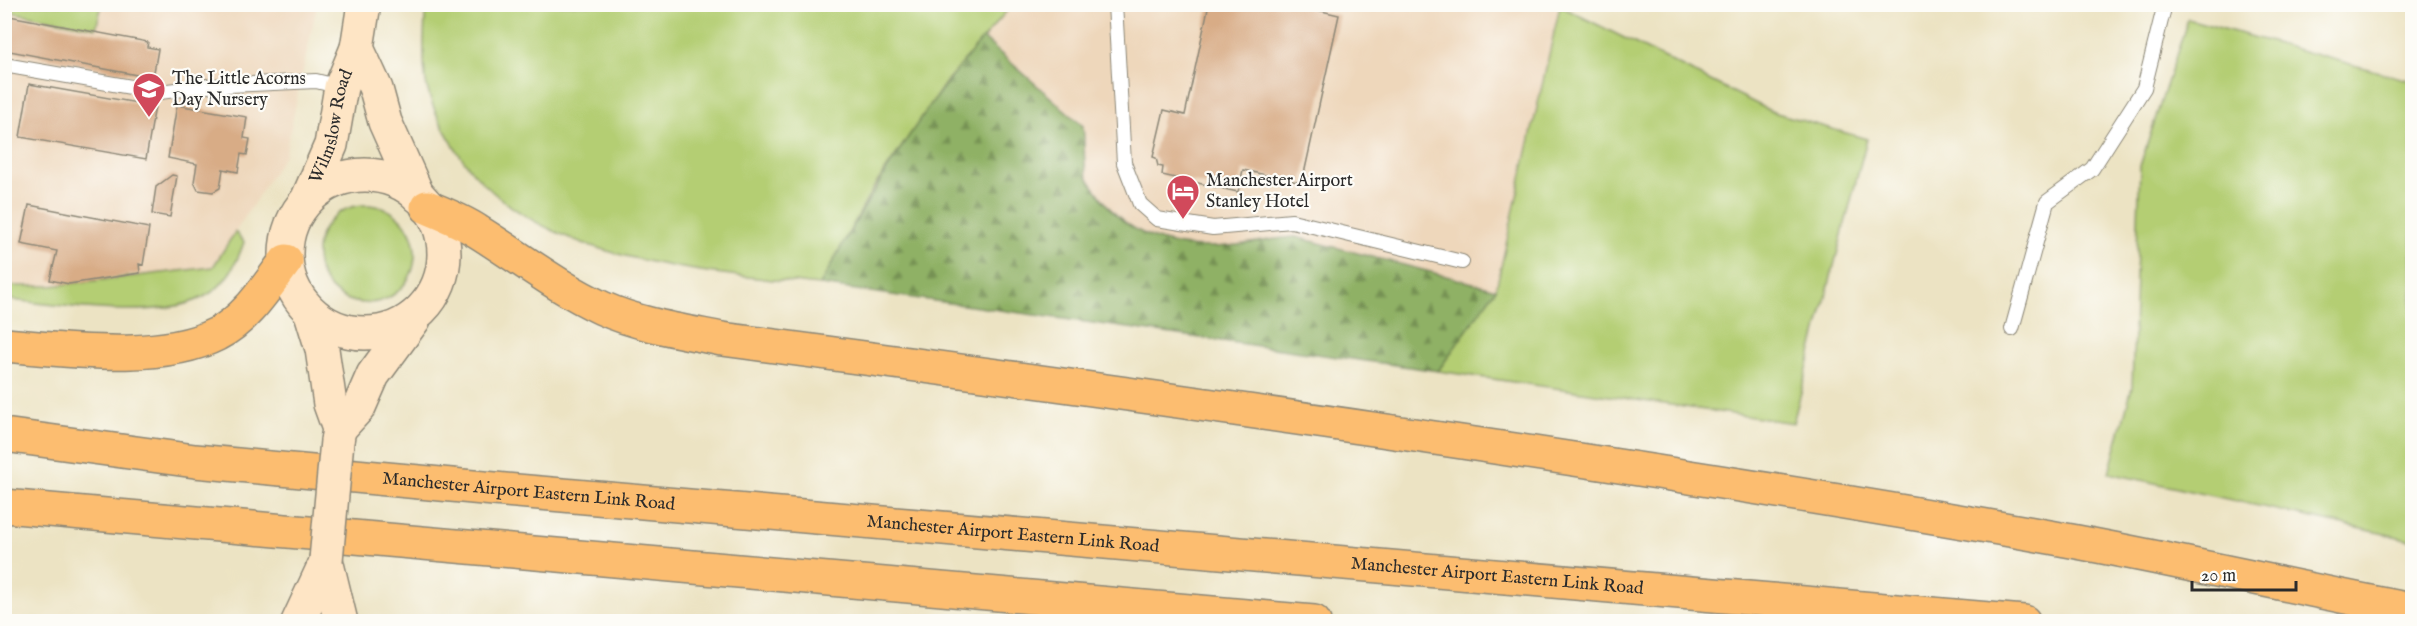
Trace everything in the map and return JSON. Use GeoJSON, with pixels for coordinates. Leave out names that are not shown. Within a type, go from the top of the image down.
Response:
{"type":"FeatureCollection","features":[{"type":"Feature","properties":{"kind":"highway"},"geometry":{"type":"LineString","coordinates":[[423,201],[476,229],[543,277],[603,308],[636,321],[691,333],[1216,405],[1763,490],[2037,535],[2412,610]]}},
{"type":"Feature","properties":{"kind":"highway"},"geometry":{"type":"LineString","coordinates":[[4,345],[104,352],[179,347],[218,334],[251,306],[286,261]]}},
{"type":"Feature","properties":{"kind":"highway","name":"Manchester Airport Eastern Link Road"},"geometry":{"type":"LineString","coordinates":[[4,435],[195,461],[505,490],[2024,621]]}},
{"type":"Feature","properties":{"kind":"highway"},"geometry":{"type":"LineString","coordinates":[[4,506],[1314,621]]}},
{"type":"Feature","properties":{"kind":"main road","name":"Wilmslow Road"},"geometry":{"type":"LineString","coordinates":[[305,203],[331,145],[341,87],[357,48],[364,4]]}},
{"type":"Feature","properties":{"kind":"main road","name":"Wilmslow Road"},"geometry":{"type":"LineString","coordinates":[[357,48],[376,89],[385,122],[423,201]]}},
{"type":"Feature","properties":{"kind":"main road"},"geometry":{"type":"LineString","coordinates":[[338,435],[359,407],[373,375],[430,299],[440,278],[444,252],[439,227],[423,201],[398,183],[380,177],[358,176],[324,187],[305,203],[290,228],[286,261],[294,290],[311,313],[325,360],[330,404],[338,435],[326,561],[340,621]]}},
{"type":"Feature","properties":{"kind":"main road"},"geometry":{"type":"LineString","coordinates":[[311,313],[340,330],[361,333],[382,332],[401,325],[418,313]]}},
{"type":"Feature","properties":{"kind":"main road"},"geometry":{"type":"LineString","coordinates":[[298,621],[326,561]]}},
{"type":"Feature","properties":{"kind":"lane"},"geometry":{"type":"LineString","coordinates":[[1115,4],[1124,163],[1140,204],[1157,219],[1213,228],[1292,220],[1462,262]]}},
{"type":"Feature","properties":{"kind":"lane"},"geometry":{"type":"LineString","coordinates":[[2012,329],[2046,202],[2092,169],[2144,88],[2165,4]]}},
{"type":"Feature","properties":{"kind":"lane"},"geometry":{"type":"LineString","coordinates":[[4,65],[160,92],[206,86],[316,81],[341,87]]}},
{"type":"Feature","properties":{"kind":"shaded area","name":"Manchester Airport Stanley Hotel"},"geometry":{"type":"Polygon","coordinates":[[[1558,4],[1560,6],[1496,289],[1438,371],[820,285],[874,187],[948,79],[1012,5],[1558,4]]]}},
{"type":"Feature","properties":{"kind":"shaded area","name":"The Little Acorns Day Nursery"},"geometry":{"type":"Polygon","coordinates":[[[102,5],[317,5],[285,154],[213,267],[51,286],[5,286],[5,11],[96,28],[102,5]]]}},
{"type":"Feature","properties":{"kind":"green space"},"geometry":{"type":"Polygon","coordinates":[[[4,5],[102,5],[96,28],[5,11],[4,5]]]}},
{"type":"Feature","properties":{"kind":"green space"},"geometry":{"type":"Polygon","coordinates":[[[426,5],[1012,5],[948,79],[874,187],[820,285],[720,274],[614,253],[565,236],[520,213],[481,181],[451,141],[436,113],[425,73],[426,5]]]}},
{"type":"Feature","properties":{"kind":"green space"},"geometry":{"type":"Polygon","coordinates":[[[1560,6],[1773,112],[1867,139],[1793,423],[1438,371],[1496,289],[1560,6]]]}},
{"type":"Feature","properties":{"kind":"green space"},"geometry":{"type":"Polygon","coordinates":[[[2188,19],[2412,81],[2412,540],[2109,473],[2132,387],[2140,166],[2188,19]]]}},
{"type":"Feature","properties":{"kind":"green space"},"geometry":{"type":"Polygon","coordinates":[[[983,38],[1083,126],[1088,178],[1109,207],[1137,230],[1171,243],[1209,247],[1296,237],[1496,289],[1438,371],[820,285],[895,157],[937,96],[983,38]]]}},
{"type":"Feature","properties":{"kind":"green space"},"geometry":{"type":"Polygon","coordinates":[[[366,205],[385,209],[401,219],[411,235],[415,254],[411,273],[401,289],[385,299],[366,303],[347,299],[331,289],[321,273],[317,254],[321,235],[331,219],[347,209],[366,205]]]}},
{"type":"Feature","properties":{"kind":"green space"},"geometry":{"type":"Polygon","coordinates":[[[235,232],[244,242],[231,271],[216,289],[189,303],[165,308],[109,310],[5,299],[5,286],[51,286],[213,267],[235,232]]]}},
{"type":"Feature","properties":{"kind":"building"},"geometry":{"type":"Polygon","coordinates":[[[1209,4],[1291,4],[1339,15],[1302,183],[1243,170],[1238,192],[1162,175],[1163,167],[1158,166],[1156,158],[1153,157],[1164,110],[1185,115],[1209,4]]]}},
{"type":"Feature","properties":{"kind":"building"},"geometry":{"type":"Polygon","coordinates":[[[4,15],[148,42],[147,47],[158,49],[153,78],[4,50],[4,15]]]}},
{"type":"Feature","properties":{"kind":"building"},"geometry":{"type":"Polygon","coordinates":[[[29,84],[155,106],[146,159],[20,137],[29,84]]]}},
{"type":"Feature","properties":{"kind":"building"},"geometry":{"type":"Polygon","coordinates":[[[177,105],[247,117],[244,138],[250,139],[247,155],[241,154],[238,172],[223,169],[220,188],[213,192],[198,190],[194,182],[197,164],[168,158],[177,105]]]}},
{"type":"Feature","properties":{"kind":"building"},"geometry":{"type":"Polygon","coordinates":[[[172,175],[177,176],[170,217],[152,214],[156,187],[172,175]]]}},
{"type":"Feature","properties":{"kind":"building"},"geometry":{"type":"Polygon","coordinates":[[[29,205],[149,228],[143,265],[139,264],[140,273],[69,284],[50,280],[57,251],[21,244],[29,205]]]}},
{"type":"Feature","properties":{"kind":"place","name":"The Little Acorns Day Nursery"},"geometry":{"type":"Point","coordinates":[149,118]}},
{"type":"Feature","properties":{"kind":"place","name":"Manchester Airport Stanley Hotel"},"geometry":{"type":"Point","coordinates":[1183,220]}}]}
